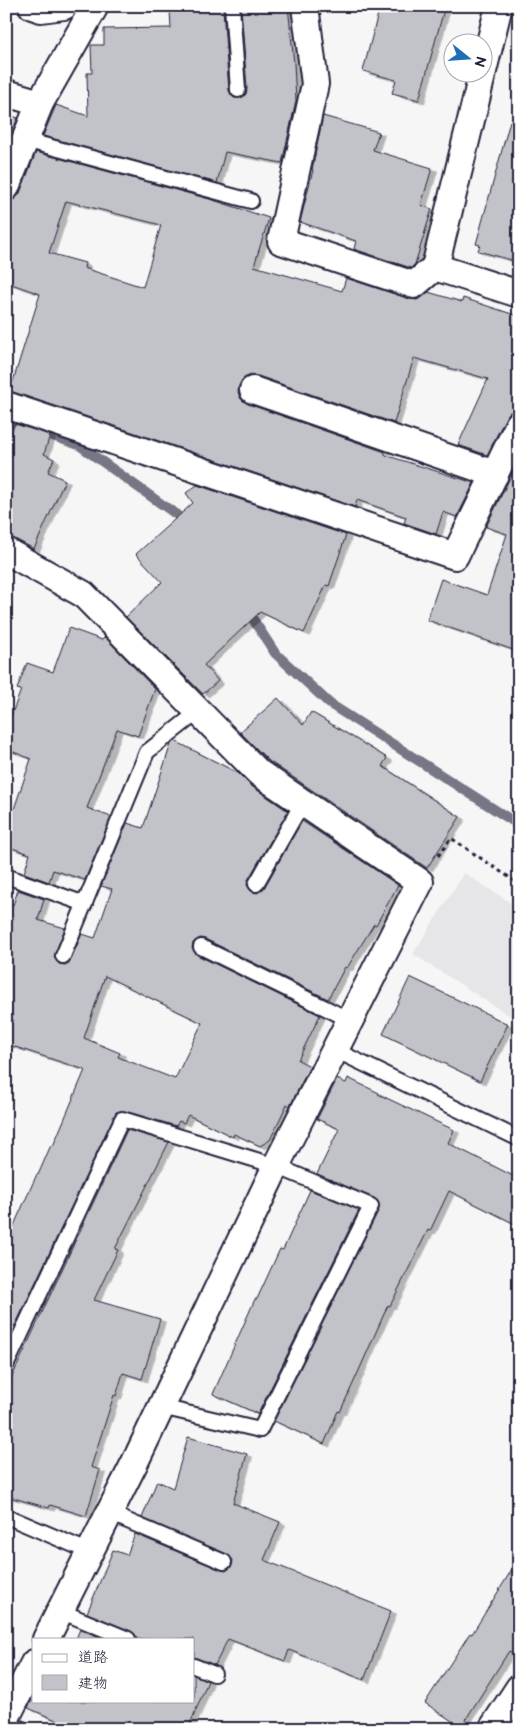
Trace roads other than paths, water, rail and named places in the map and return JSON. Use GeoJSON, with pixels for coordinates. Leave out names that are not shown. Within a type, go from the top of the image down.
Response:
{"type":"FeatureCollection","features":[{"type":"Feature","properties":{"kind":"street"},"geometry":{"type":"LineString","coordinates":[[32,6],[42,9],[64,6]]}},
{"type":"Feature","properties":{"kind":"street"},"geometry":{"type":"LineString","coordinates":[[6,187],[40,103],[95,6]]}},
{"type":"Feature","properties":{"kind":"street"},"geometry":{"type":"LineString","coordinates":[[305,6],[315,84],[281,241],[414,285],[435,267],[499,6]]}},
{"type":"Feature","properties":{"kind":"street"},"geometry":{"type":"LineString","coordinates":[[6,93],[40,103]]}},
{"type":"Feature","properties":{"kind":"street"},"geometry":{"type":"LineString","coordinates":[[435,267],[519,294]]}},
{"type":"Feature","properties":{"kind":"street"},"geometry":{"type":"LineString","coordinates":[[253,390],[505,470]]}},
{"type":"Feature","properties":{"kind":"street"},"geometry":{"type":"LineString","coordinates":[[6,405],[455,556],[505,470],[519,424]]}},
{"type":"Feature","properties":{"kind":"street"},"geometry":{"type":"LineString","coordinates":[[6,552],[83,594],[259,773],[420,882],[276,1166],[161,1407],[46,1638]]}},
{"type":"Feature","properties":{"kind":"street"},"geometry":{"type":"LineString","coordinates":[[6,1718],[32,1667]]}},
{"type":"Feature","properties":{"kind":"street"},"geometry":{"type":"LineString","coordinates":[[492,1729],[519,1688]]}},
{"type":"Feature","properties":{"kind":"lane"},"geometry":{"type":"LineString","coordinates":[[232,6],[238,90]]}},
{"type":"Feature","properties":{"kind":"lane"},"geometry":{"type":"LineString","coordinates":[[25,140],[251,200]]}},
{"type":"Feature","properties":{"kind":"lane"},"geometry":{"type":"LineString","coordinates":[[63,956],[147,752],[198,711]]}},
{"type":"Feature","properties":{"kind":"lane"},"geometry":{"type":"LineString","coordinates":[[256,884],[303,802]]}},
{"type":"Feature","properties":{"kind":"lane"},"geometry":{"type":"LineString","coordinates":[[6,876],[85,904]]}},
{"type":"Feature","properties":{"kind":"lane"},"geometry":{"type":"LineString","coordinates":[[201,947],[350,1020]]}},
{"type":"Feature","properties":{"kind":"lane"},"geometry":{"type":"LineString","coordinates":[[335,1050],[519,1139]]}},
{"type":"Feature","properties":{"kind":"lane"},"geometry":{"type":"LineString","coordinates":[[6,1366],[122,1119],[276,1166],[371,1206],[260,1430],[161,1407]]}},
{"type":"Feature","properties":{"kind":"lane"},"geometry":{"type":"LineString","coordinates":[[109,1513],[224,1562]]}},
{"type":"Feature","properties":{"kind":"lane"},"geometry":{"type":"LineString","coordinates":[[6,1516],[90,1552]]}},
{"type":"Feature","properties":{"kind":"lane"},"geometry":{"type":"LineString","coordinates":[[60,1611],[126,1638]]}},
{"type":"Feature","properties":{"kind":"lane"},"geometry":{"type":"LineString","coordinates":[[195,1666],[214,1674]]}},
{"type":"Feature","properties":{"kind":"lane"},"geometry":{"type":"LineString","coordinates":[[6,1723],[22,1729]]}},
{"type":"Feature","properties":{"kind":"waterway"},"geometry":{"type":"LineString","coordinates":[[6,420],[79,445],[177,515],[186,527]]}},
{"type":"Feature","properties":{"kind":"waterway"},"geometry":{"type":"LineString","coordinates":[[245,607],[275,653],[330,704],[519,825]]}}]}
